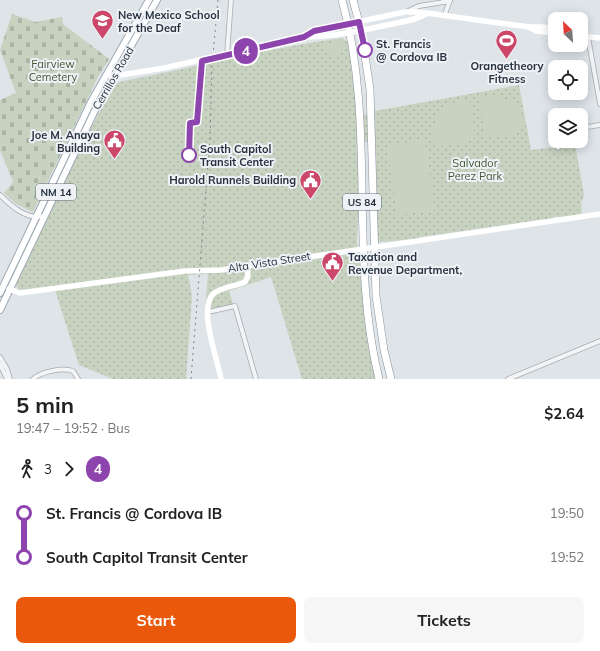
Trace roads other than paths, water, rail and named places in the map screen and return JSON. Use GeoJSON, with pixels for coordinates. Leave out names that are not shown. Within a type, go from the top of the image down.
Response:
{"type":"FeatureCollection","features":[{"type":"Feature","properties":{"kind":"highway","name":"US 84"},"geometry":{"type":"LineString","coordinates":[[342,0],[357,70],[360,106],[363,249],[367,310],[379,379]]}},
{"type":"Feature","properties":{"kind":"highway","name":"US 84"},"geometry":{"type":"LineString","coordinates":[[353,0],[361,30],[370,89],[377,306],[390,379]]}},
{"type":"Feature","properties":{"kind":"main road","name":"Cerrillos Road"},"geometry":{"type":"LineString","coordinates":[[0,310],[97,106],[148,9],[149,0]]}},
{"type":"Feature","properties":{"kind":"main road","name":"Cerrillos Road"},"geometry":{"type":"LineString","coordinates":[[0,293],[91,102],[148,9],[157,0]]}},
{"type":"Feature","properties":{"kind":"street"},"geometry":{"type":"LineString","coordinates":[[227,55],[230,0]]}},
{"type":"Feature","properties":{"kind":"street"},"geometry":{"type":"LineString","coordinates":[[304,37],[314,31],[405,12],[419,6],[450,0]]}},
{"type":"Feature","properties":{"kind":"street"},"geometry":{"type":"LineString","coordinates":[[445,14],[450,0]]}},
{"type":"Feature","properties":{"kind":"street"},"geometry":{"type":"LineString","coordinates":[[405,12],[445,14],[529,27],[543,27],[548,29]]}},
{"type":"Feature","properties":{"kind":"street"},"geometry":{"type":"LineString","coordinates":[[107,74],[114,76],[158,69],[304,37],[318,37],[350,32],[417,19],[426,14]]}},
{"type":"Feature","properties":{"kind":"street"},"geometry":{"type":"LineString","coordinates":[[600,38],[588,37],[600,104]]}},
{"type":"Feature","properties":{"kind":"street"},"geometry":{"type":"LineString","coordinates":[[588,127],[600,125]]}},
{"type":"Feature","properties":{"kind":"street"},"geometry":{"type":"LineString","coordinates":[[0,195],[20,212],[36,218],[44,216]]}},
{"type":"Feature","properties":{"kind":"street","name":"Alta Vista Street"},"geometry":{"type":"LineString","coordinates":[[9,289],[20,293],[185,272],[247,266],[292,258],[374,248],[600,214]]}},
{"type":"Feature","properties":{"kind":"street"},"geometry":{"type":"LineString","coordinates":[[222,379],[208,324],[209,301],[213,294],[247,280],[247,266]]}},
{"type":"Feature","properties":{"kind":"street"},"geometry":{"type":"LineString","coordinates":[[208,312],[235,306],[256,379]]}},
{"type":"Feature","properties":{"kind":"street"},"geometry":{"type":"LineString","coordinates":[[508,379],[600,341]]}},
{"type":"Feature","properties":{"kind":"street"},"geometry":{"type":"LineString","coordinates":[[0,357],[7,369],[10,379]]}},
{"type":"Feature","properties":{"kind":"street"},"geometry":{"type":"LineString","coordinates":[[0,364],[7,379]]}},
{"type":"Feature","properties":{"kind":"street"},"geometry":{"type":"LineString","coordinates":[[33,379],[41,374],[69,369],[73,371],[78,379]]}},
{"type":"Feature","properties":{"kind":"railway"},"geometry":{"type":"LineString","coordinates":[[191,379],[210,139],[212,66],[218,0]]}},
{"type":"Feature","properties":{"kind":"place","name":"New Mexico School for the Deaf"},"geometry":{"type":"Point","coordinates":[102,40]}},
{"type":"Feature","properties":{"kind":"place","name":"St. Francis @ Cordova IB"},"geometry":{"type":"Point","coordinates":[365,50]}},
{"type":"Feature","properties":{"kind":"place","name":"Orangetheory Fitness"},"geometry":{"type":"Point","coordinates":[507,60]}},
{"type":"Feature","properties":{"kind":"place","name":"South Capitol Transit Center"},"geometry":{"type":"Point","coordinates":[189,155]}},
{"type":"Feature","properties":{"kind":"place","name":"Joe M. Anaya Building"},"geometry":{"type":"Point","coordinates":[115,160]}},
{"type":"Feature","properties":{"kind":"place","name":"Harold Runnels Building"},"geometry":{"type":"Point","coordinates":[311,200]}},
{"type":"Feature","properties":{"kind":"place","name":"Taxation and Revenue Department,"},"geometry":{"type":"Point","coordinates":[332,282]}},
{"type":"Feature","properties":{"kind":"park label","name":"Fairview Cemetery"},"geometry":{"type":"Point","coordinates":[53,70]}},
{"type":"Feature","properties":{"kind":"park label","name":"Salvador Perez Park"},"geometry":{"type":"Point","coordinates":[475,169]}}]}
